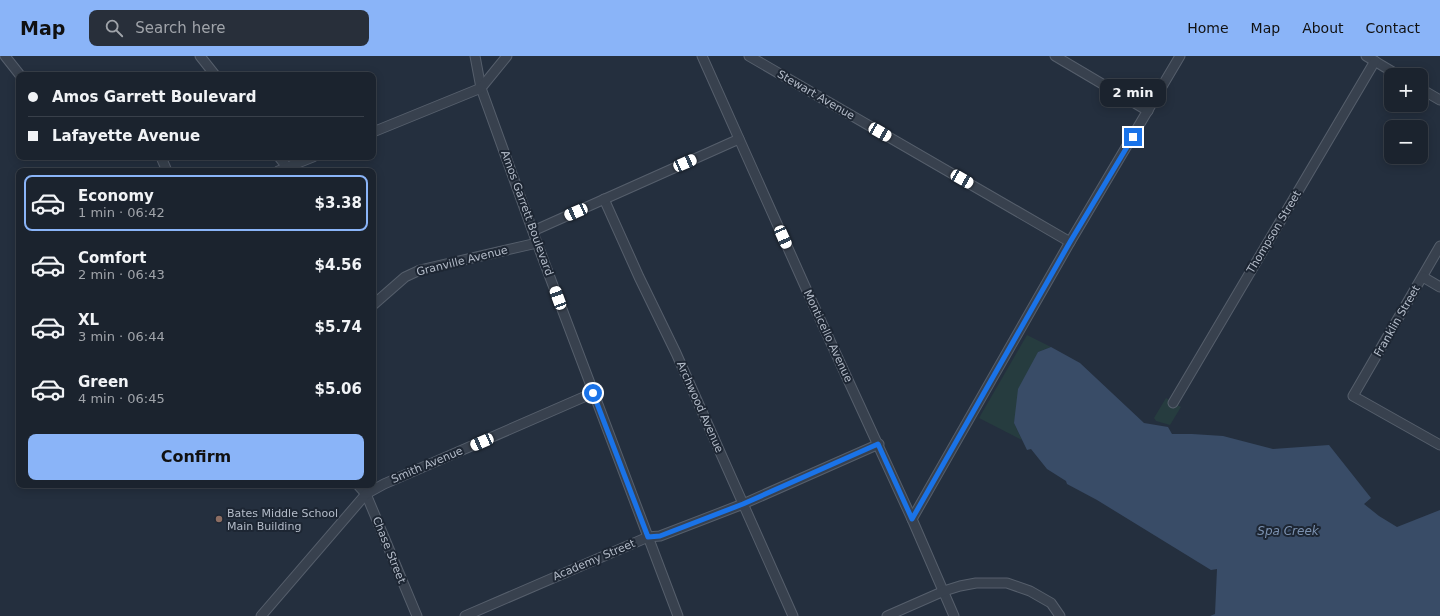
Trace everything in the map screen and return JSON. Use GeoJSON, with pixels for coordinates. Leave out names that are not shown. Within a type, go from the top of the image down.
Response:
{"type":"FeatureCollection","features":[{"type":"Feature","properties":{"kind":"street"},"geometry":{"type":"LineString","coordinates":[[5,56],[18,72]]}},
{"type":"Feature","properties":{"kind":"street"},"geometry":{"type":"LineString","coordinates":[[200,56],[213,72]]}},
{"type":"Feature","properties":{"kind":"street","name":"Amos Garrett Boulevard"},"geometry":{"type":"LineString","coordinates":[[474,56],[482,88],[537,243],[678,616]]}},
{"type":"Feature","properties":{"kind":"street"},"geometry":{"type":"LineString","coordinates":[[376,131],[482,88],[507,56]]}},
{"type":"Feature","properties":{"kind":"street","name":"Monticello Avenue"},"geometry":{"type":"LineString","coordinates":[[702,56],[912,519],[954,616]]}},
{"type":"Feature","properties":{"kind":"street","name":"Stewart Avenue"},"geometry":{"type":"LineString","coordinates":[[749,56],[1070,242]]}},
{"type":"Feature","properties":{"kind":"street"},"geometry":{"type":"LineString","coordinates":[[1055,56],[1148,110]]}},
{"type":"Feature","properties":{"kind":"street"},"geometry":{"type":"LineString","coordinates":[[912,519],[1070,242],[1180,56]]}},
{"type":"Feature","properties":{"kind":"street"},"geometry":{"type":"LineString","coordinates":[[1366,56],[1386,68]]}},
{"type":"Feature","properties":{"kind":"street","name":"Thompson Street"},"geometry":{"type":"LineString","coordinates":[[1173,403],[1375,61]]}},
{"type":"Feature","properties":{"kind":"street"},"geometry":{"type":"LineString","coordinates":[[1428,93],[1440,100]]}},
{"type":"Feature","properties":{"kind":"street"},"geometry":{"type":"LineString","coordinates":[[533,231],[739,139]]}},
{"type":"Feature","properties":{"kind":"street"},"geometry":{"type":"LineString","coordinates":[[282,160],[288,167],[306,160]]}},
{"type":"Feature","properties":{"kind":"street","name":"Archwood Avenue"},"geometry":{"type":"LineString","coordinates":[[604,200],[676,353],[794,616]]}},
{"type":"Feature","properties":{"kind":"street","name":"Granville Avenue"},"geometry":{"type":"LineString","coordinates":[[376,302],[405,277],[420,270],[537,243]]}},
{"type":"Feature","properties":{"kind":"street","name":"Franklin Street"},"geometry":{"type":"LineString","coordinates":[[1440,246],[1353,396],[1440,445]]}},
{"type":"Feature","properties":{"kind":"street"},"geometry":{"type":"LineString","coordinates":[[1423,277],[1440,287]]}},
{"type":"Feature","properties":{"kind":"street","name":"Smith Avenue"},"geometry":{"type":"LineString","coordinates":[[261,616],[366,494],[391,481],[593,393]]}},
{"type":"Feature","properties":{"kind":"street","name":"Academy Street"},"geometry":{"type":"LineString","coordinates":[[465,616],[648,537],[660,536],[743,504],[878,444]]}},
{"type":"Feature","properties":{"kind":"street","name":"Chase Street"},"geometry":{"type":"LineString","coordinates":[[361,488],[366,494],[417,616]]}},
{"type":"Feature","properties":{"kind":"street"},"geometry":{"type":"LineString","coordinates":[[887,616],[944,591],[976,583],[1007,583],[1030,591],[1051,603],[1060,616]]}},
{"type":"Feature","properties":{"kind":"green space"},"geometry":{"type":"Polygon","coordinates":[[[1027,335],[1051,347],[1038,352],[1014,423],[1022,440],[979,418],[1027,335]]]}},
{"type":"Feature","properties":{"kind":"green space"},"geometry":{"type":"Polygon","coordinates":[[[1166,398],[1181,407],[1170,425],[1156,421],[1154,418],[1166,398]]]}},
{"type":"Feature","properties":{"kind":"water","name":"Spa Creek"},"geometry":{"type":"Polygon","coordinates":[[[1051,347],[1080,363],[1144,423],[1168,427],[1172,434],[1223,436],[1273,449],[1329,445],[1371,498],[1364,504],[1379,516],[1397,527],[1440,510],[1440,616],[1210,616],[1215,614],[1217,569],[1211,570],[1097,500],[1067,484],[1066,481],[1047,469],[1031,449],[1027,450],[1014,423],[1018,389],[1038,352],[1051,347]]]}},
{"type":"Feature","properties":{"kind":"place","name":"Bates Middle School Main Building"},"geometry":{"type":"Point","coordinates":[219,519]}},
{"type":"Feature","properties":{"kind":"route"},"geometry":{"type":"LineString","coordinates":[[593,393],[648,537],[660,536],[743,504],[878,444],[912,519],[1070,242],[1133,137]]}}]}
